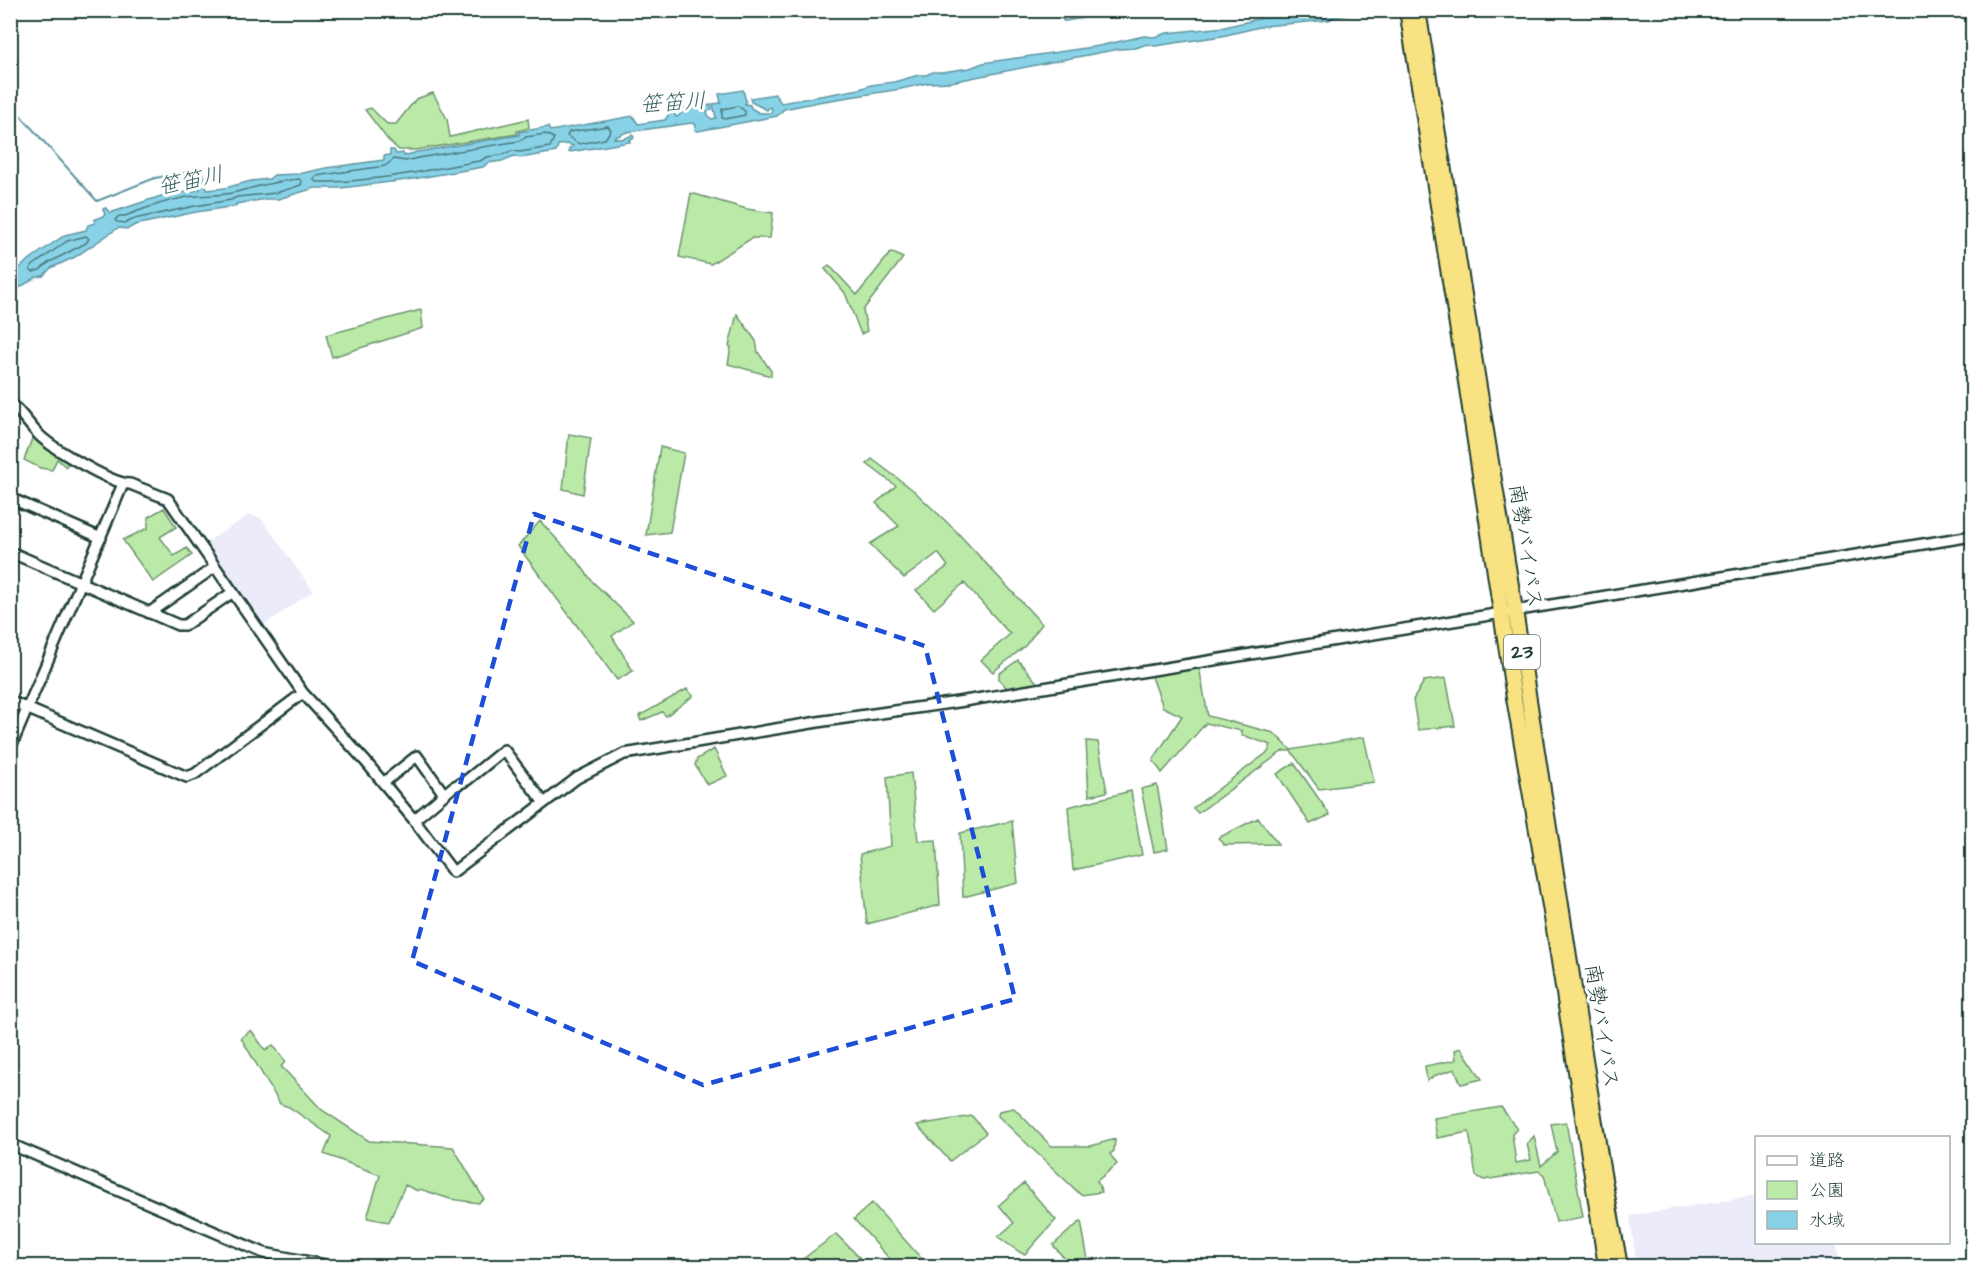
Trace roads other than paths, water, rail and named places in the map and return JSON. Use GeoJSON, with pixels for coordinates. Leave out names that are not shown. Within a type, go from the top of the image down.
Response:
{"type":"FeatureCollection","features":[{"type":"Feature","properties":{"kind":"highway","name":"南勢バイパス"},"geometry":{"type":"LineString","coordinates":[[1407,10],[1417,39],[1508,611],[1620,1266]]}},
{"type":"Feature","properties":{"kind":"highway","name":"南勢バイパス"},"geometry":{"type":"LineString","coordinates":[[1417,39],[1418,10]]}},
{"type":"Feature","properties":{"kind":"highway","name":"南勢バイパス"},"geometry":{"type":"LineString","coordinates":[[1508,611],[1514,698],[1578,1077],[1606,1266]]}},
{"type":"Feature","properties":{"kind":"street"},"geometry":{"type":"LineString","coordinates":[[10,403],[40,436],[92,470],[123,484],[130,484],[168,499],[303,693],[384,783],[453,872],[577,778],[624,754],[824,721],[958,702],[1972,536]]}},
{"type":"Feature","properties":{"kind":"street"},"geometry":{"type":"LineString","coordinates":[[10,749],[123,484]]}},
{"type":"Feature","properties":{"kind":"street"},"geometry":{"type":"LineString","coordinates":[[10,498],[101,537]]}},
{"type":"Feature","properties":{"kind":"street"},"geometry":{"type":"LineString","coordinates":[[10,552],[178,625],[185,624],[233,592]]}},
{"type":"Feature","properties":{"kind":"street"},"geometry":{"type":"LineString","coordinates":[[149,613],[215,567]]}},
{"type":"Feature","properties":{"kind":"street"},"geometry":{"type":"LineString","coordinates":[[10,701],[188,777],[303,693]]}},
{"type":"Feature","properties":{"kind":"street"},"geometry":{"type":"LineString","coordinates":[[414,820],[444,794],[467,780],[504,750],[544,803]]}},
{"type":"Feature","properties":{"kind":"street"},"geometry":{"type":"LineString","coordinates":[[384,783],[417,756],[444,794]]}},
{"type":"Feature","properties":{"kind":"street"},"geometry":{"type":"LineString","coordinates":[[10,1144],[264,1253],[331,1266]]}},
{"type":"Feature","properties":{"kind":"water"},"geometry":{"type":"Polygon","coordinates":[[[1323,10],[1378,11],[1334,17],[1329,20],[1264,26],[1222,36],[1155,46],[1147,44],[1136,48],[1119,49],[951,82],[927,83],[818,102],[784,109],[777,116],[698,131],[695,130],[696,125],[692,123],[627,132],[613,138],[624,139],[632,135],[634,137],[629,140],[630,142],[569,152],[573,146],[558,145],[556,152],[520,158],[514,156],[488,163],[483,167],[407,180],[341,188],[315,188],[278,199],[266,199],[196,212],[135,225],[128,229],[118,228],[75,257],[51,268],[43,276],[20,287],[17,295],[14,296],[11,293],[11,277],[26,262],[65,235],[86,230],[88,225],[95,223],[94,220],[105,215],[103,209],[106,208],[110,213],[161,196],[200,190],[197,173],[194,173],[194,170],[201,169],[207,190],[269,179],[274,175],[298,174],[384,160],[384,156],[390,155],[390,150],[394,150],[396,154],[403,153],[404,156],[519,135],[519,132],[548,127],[550,131],[633,116],[638,124],[665,120],[670,112],[676,117],[683,109],[707,104],[711,105],[712,109],[707,112],[712,119],[716,118],[713,104],[721,103],[719,94],[743,90],[745,104],[750,105],[759,113],[771,113],[772,108],[767,110],[751,102],[750,98],[775,94],[781,103],[860,89],[933,72],[970,68],[983,63],[1099,46],[1144,36],[1154,37],[1167,33],[1225,27],[1258,19],[1323,10]]]}},
{"type":"Feature","properties":{"kind":"waterway"},"geometry":{"type":"LineString","coordinates":[[1055,10],[1064,21],[1129,10]]}},
{"type":"Feature","properties":{"kind":"waterway","name":"笹笛川"},"geometry":{"type":"LineString","coordinates":[[10,104],[97,201],[155,178],[196,171]]}}]}
